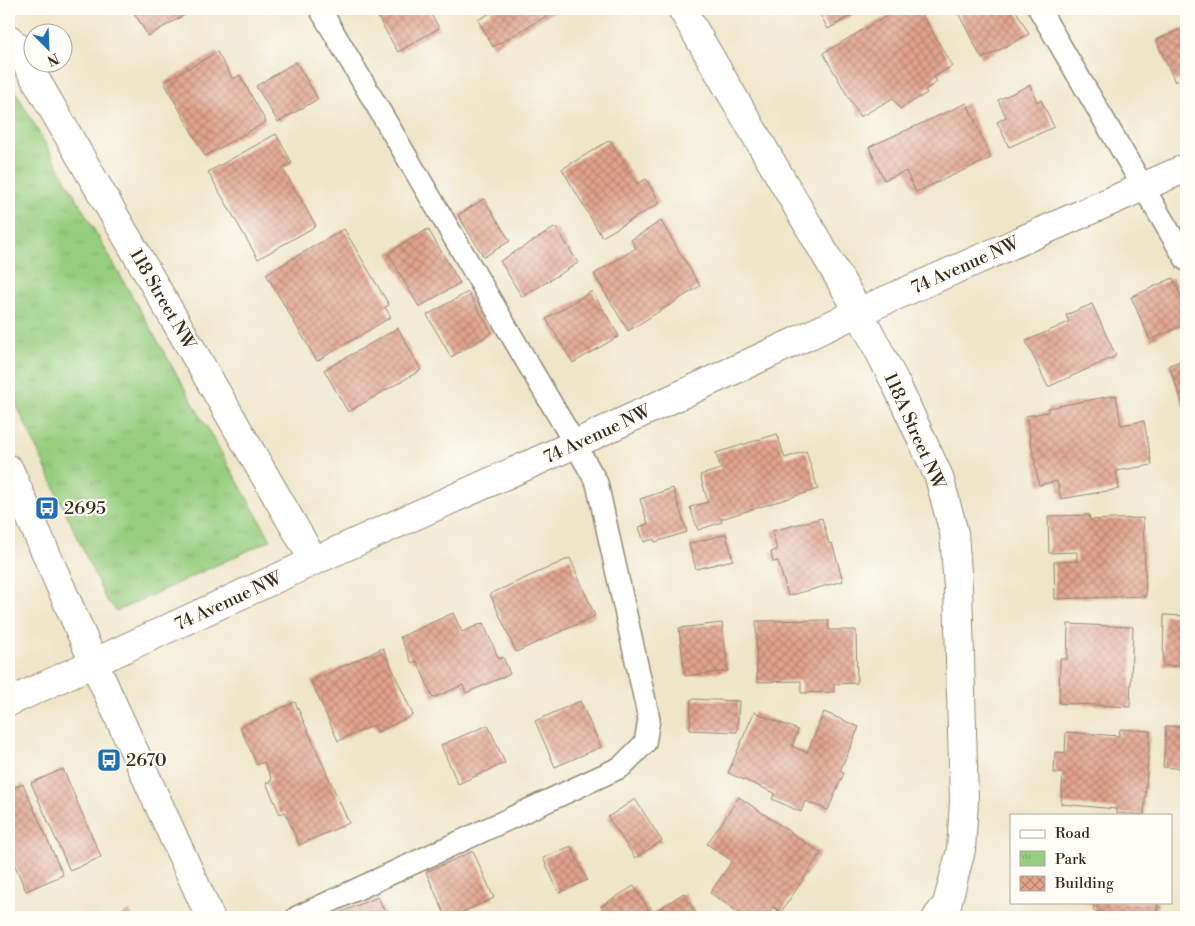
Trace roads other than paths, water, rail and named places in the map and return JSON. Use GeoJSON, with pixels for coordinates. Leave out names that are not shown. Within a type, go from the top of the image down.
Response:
{"type":"FeatureCollection","features":[{"type":"Feature","properties":{"kind":"street","name":"118A Street NW"},"geometry":{"type":"LineString","coordinates":[[682,9],[859,312],[897,386],[939,477],[954,533],[958,597],[964,801],[961,850],[942,910]]}},
{"type":"Feature","properties":{"kind":"street","name":"118 Street NW"},"geometry":{"type":"LineString","coordinates":[[9,39],[17,47],[314,561]]}},
{"type":"Feature","properties":{"kind":"street","name":"74 Avenue NW"},"geometry":{"type":"LineString","coordinates":[[9,702],[314,561],[575,444],[859,312],[1186,168]]}},
{"type":"Feature","properties":{"kind":"street"},"geometry":{"type":"LineString","coordinates":[[9,469],[94,663],[210,917]]}},
{"type":"Feature","properties":{"kind":"lane"},"geometry":{"type":"LineString","coordinates":[[297,917],[621,767],[644,743],[649,719],[597,483],[320,9]]}},
{"type":"Feature","properties":{"kind":"lane"},"geometry":{"type":"LineString","coordinates":[[1040,9],[1186,260]]}},
{"type":"Feature","properties":{"kind":"place","name":"2695"},"geometry":{"type":"Point","coordinates":[47,508]}},
{"type":"Feature","properties":{"kind":"place","name":"2670"},"geometry":{"type":"Point","coordinates":[109,760]}}]}
